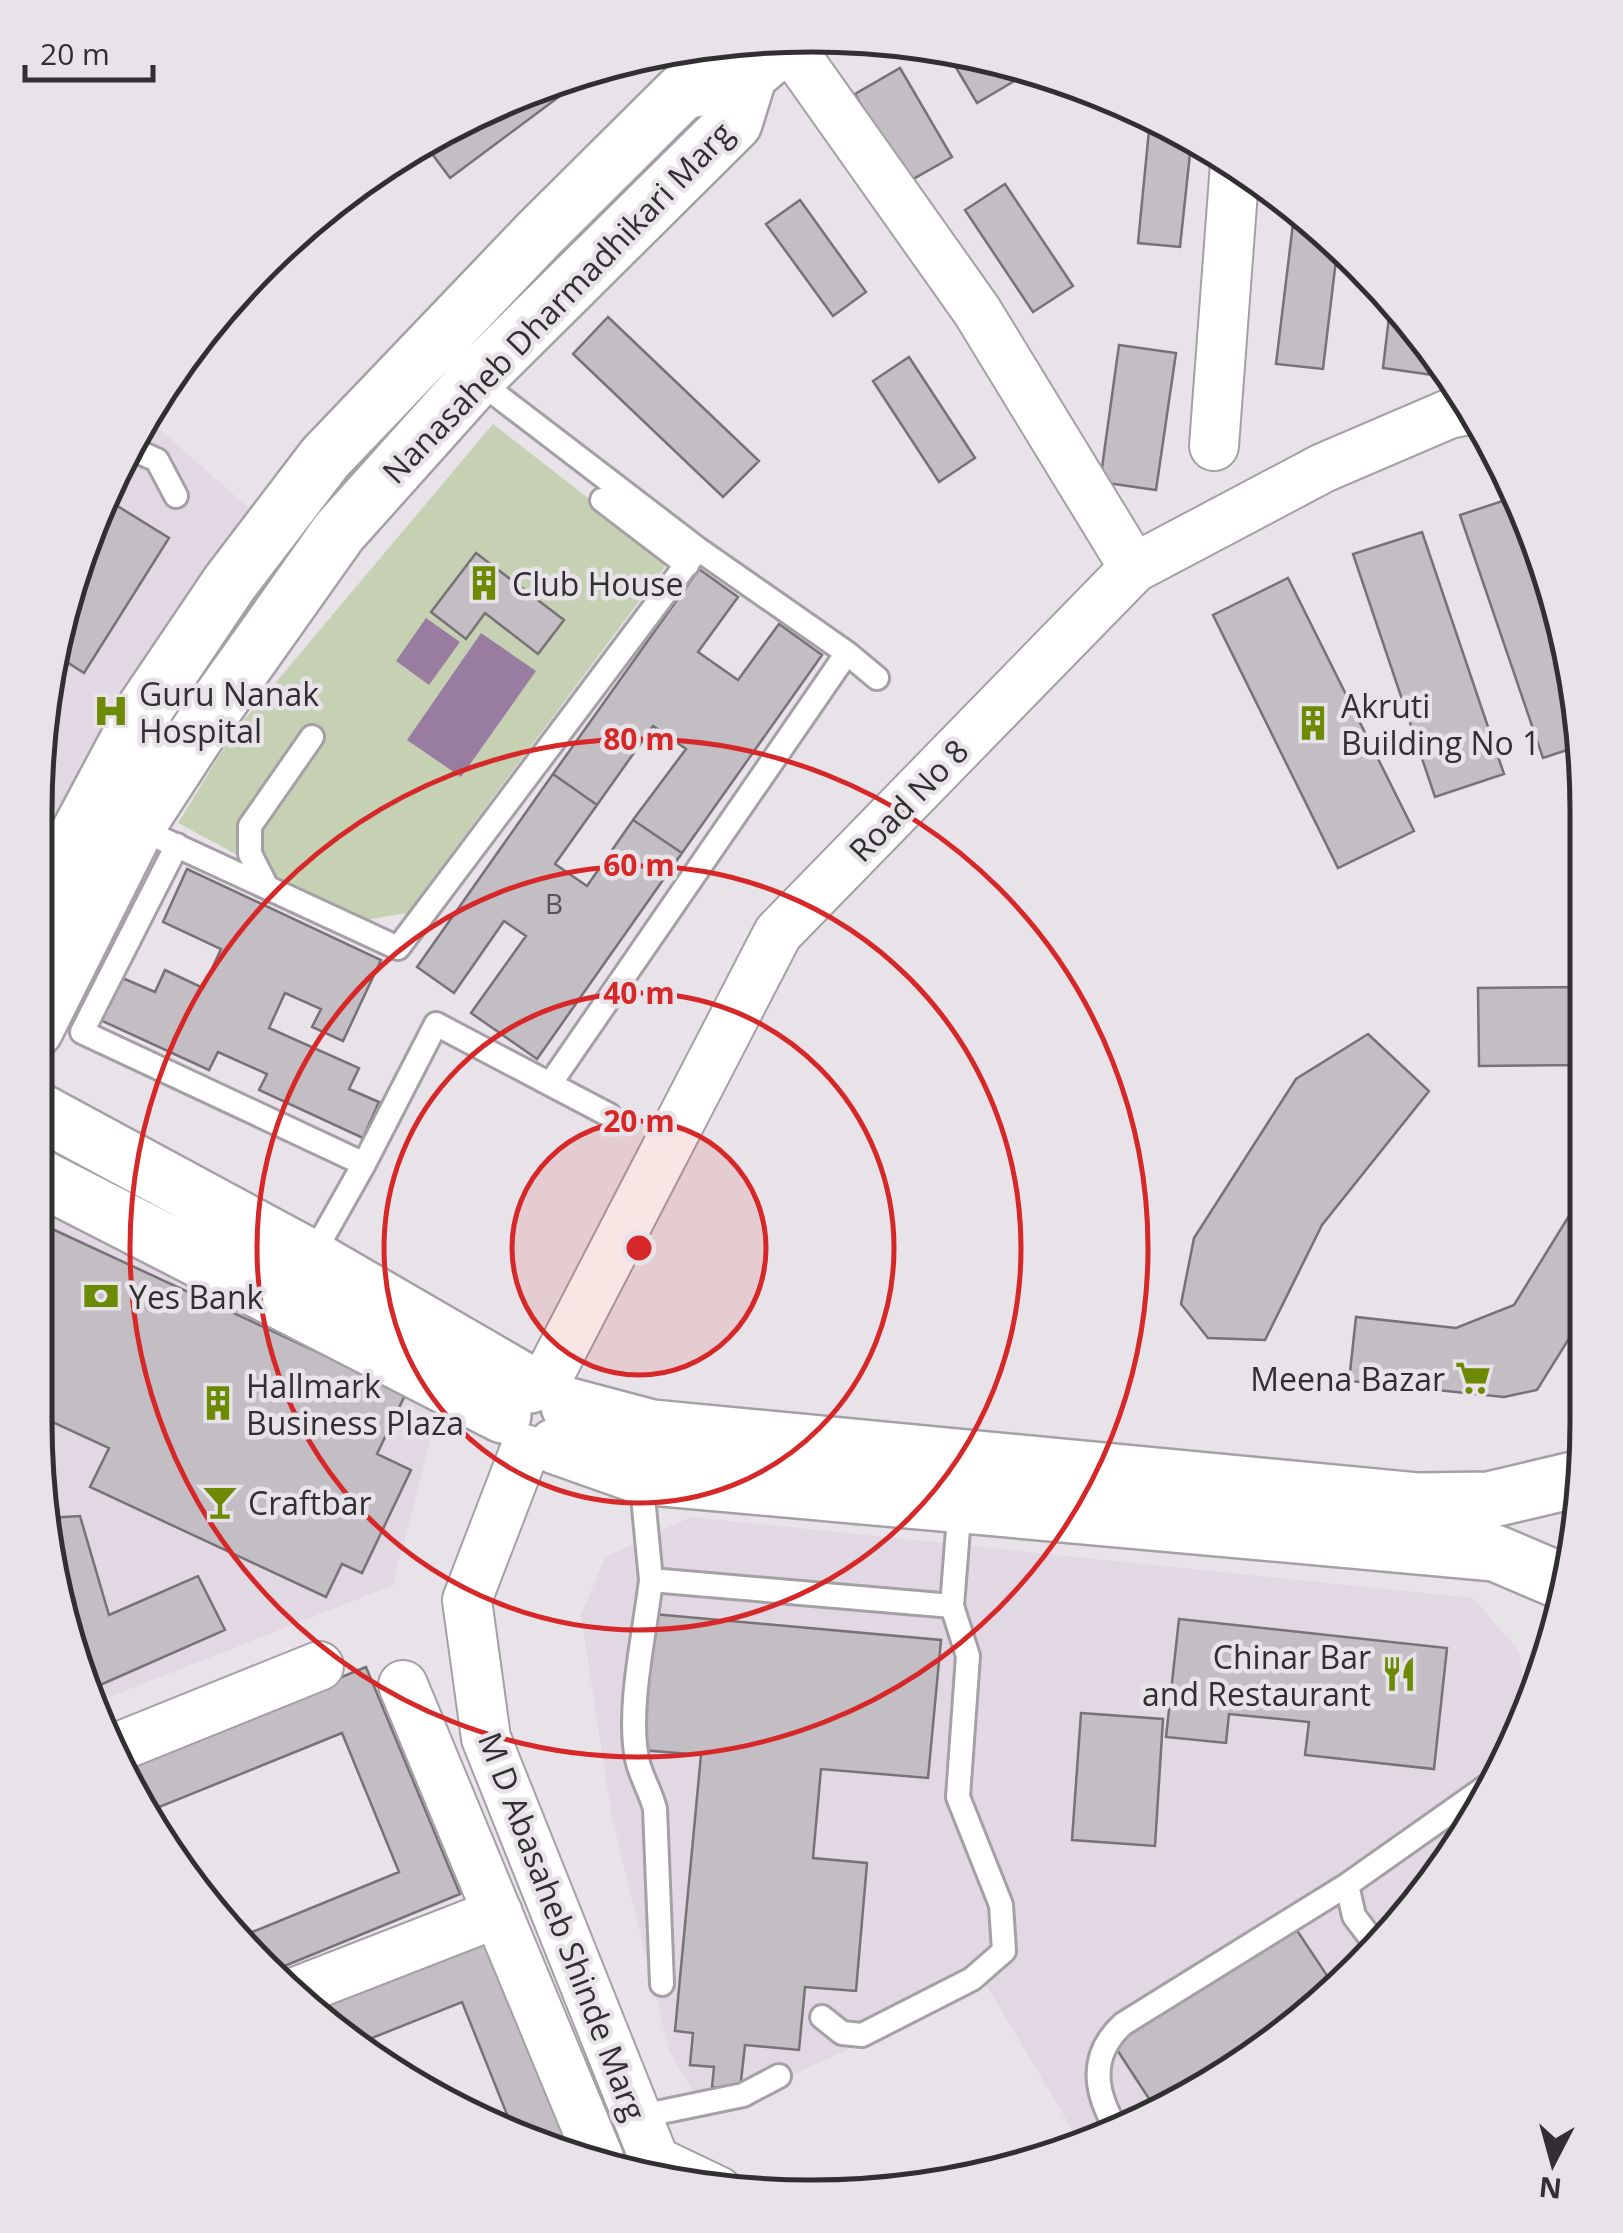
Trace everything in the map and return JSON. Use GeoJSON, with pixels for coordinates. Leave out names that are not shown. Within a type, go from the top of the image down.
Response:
{"type":"FeatureCollection","features":[{"type":"Feature","properties":{"kind":"street"},"geometry":{"type":"LineString","coordinates":[[781,53],[976,311],[1134,568]]}},
{"type":"Feature","properties":{"kind":"street","name":"Nanasaheb Dharmadhikari Marg"},"geometry":{"type":"LineString","coordinates":[[52,883],[138,724],[229,584],[325,458],[539,234],[682,92],[764,54]]}},
{"type":"Feature","properties":{"kind":"street","name":"Nanasaheb Dharmadhikari Marg"},"geometry":{"type":"LineString","coordinates":[[52,1003],[157,836],[185,752],[339,532],[476,379],[734,123],[774,54]]}},
{"type":"Feature","properties":{"kind":"street"},"geometry":{"type":"LineString","coordinates":[[1214,446],[1234,181]]}},
{"type":"Feature","properties":{"kind":"street"},"geometry":{"type":"LineString","coordinates":[[539,234],[586,270]]}},
{"type":"Feature","properties":{"kind":"street","name":"Road No 8"},"geometry":{"type":"LineString","coordinates":[[538,1414],[778,933],[1134,568],[1451,403]]}},
{"type":"Feature","properties":{"kind":"street"},"geometry":{"type":"LineString","coordinates":[[138,724],[185,752]]}},
{"type":"Feature","properties":{"kind":"street"},"geometry":{"type":"LineString","coordinates":[[52,1118],[311,1258],[538,1414],[641,1476],[774,1463],[1444,1523],[1554,1577]]}},
{"type":"Feature","properties":{"kind":"street"},"geometry":{"type":"LineString","coordinates":[[52,1183],[538,1414],[652,1428],[774,1463],[960,1504],[1119,1495]]}},
{"type":"Feature","properties":{"kind":"street","name":"M D Abasaheb Shinde Marg"},"geometry":{"type":"LineString","coordinates":[[538,1414],[467,1600],[486,1738],[656,2164]]}},
{"type":"Feature","properties":{"kind":"street"},"geometry":{"type":"LineString","coordinates":[[1444,1523],[1490,1500],[1568,1481]]}},
{"type":"Feature","properties":{"kind":"street"},"geometry":{"type":"LineString","coordinates":[[125,1744],[319,1666]]}},
{"type":"Feature","properties":{"kind":"street"},"geometry":{"type":"LineString","coordinates":[[403,1685],[594,2148]]}},
{"type":"Feature","properties":{"kind":"street"},"geometry":{"type":"LineString","coordinates":[[306,1988],[498,1913]]}},
{"type":"Feature","properties":{"kind":"lane"},"geometry":{"type":"LineString","coordinates":[[476,379],[693,557]]}},
{"type":"Feature","properties":{"kind":"lane"},"geometry":{"type":"LineString","coordinates":[[143,454],[157,460],[176,496]]}},
{"type":"Feature","properties":{"kind":"lane"},"geometry":{"type":"LineString","coordinates":[[602,500],[847,653],[877,678]]}},
{"type":"Feature","properties":{"kind":"lane"},"geometry":{"type":"LineString","coordinates":[[364,1164],[82,1032],[157,836],[398,948],[693,557]]}},
{"type":"Feature","properties":{"kind":"lane"},"geometry":{"type":"LineString","coordinates":[[550,1084],[847,653]]}},
{"type":"Feature","properties":{"kind":"lane"},"geometry":{"type":"LineString","coordinates":[[267,887],[250,854],[250,826],[312,737]]}},
{"type":"Feature","properties":{"kind":"lane"},"geometry":{"type":"LineString","coordinates":[[311,1258],[436,1024],[609,1114]]}},
{"type":"Feature","properties":{"kind":"lane"},"geometry":{"type":"LineString","coordinates":[[641,1476],[650,1580],[634,1735],[637,1764],[648,1781],[655,1809],[662,1984]]}},
{"type":"Feature","properties":{"kind":"lane"},"geometry":{"type":"LineString","coordinates":[[822,2017],[842,2033],[862,2035],[972,1980],[1004,1951],[1001,1905],[958,1797],[968,1656],[952,1606],[960,1504]]}},
{"type":"Feature","properties":{"kind":"lane"},"geometry":{"type":"LineString","coordinates":[[650,1580],[952,1606]]}},
{"type":"Feature","properties":{"kind":"lane"},"geometry":{"type":"LineString","coordinates":[[1110,2119],[1097,2076],[1105,2041],[1122,2024],[1464,1809]]}},
{"type":"Feature","properties":{"kind":"lane"},"geometry":{"type":"LineString","coordinates":[[1347,1885],[1354,1916],[1369,1936]]}},
{"type":"Feature","properties":{"kind":"lane"},"geometry":{"type":"LineString","coordinates":[[636,2117],[743,2095],[779,2076]]}},
{"type":"Feature","properties":{"kind":"shaded area","name":"Guru Nanak Hospital"},"geometry":{"type":"Polygon","coordinates":[[[157,427],[286,541],[52,897],[54,762],[67,663],[78,615],[110,521],[157,427]]]}},
{"type":"Feature","properties":{"kind":"shaded area"},"geometry":{"type":"Polygon","coordinates":[[[426,618],[460,642],[429,685],[396,661],[426,618]]]}},
{"type":"Feature","properties":{"kind":"shaded area"},"geometry":{"type":"Polygon","coordinates":[[[481,633],[536,671],[461,777],[407,740],[481,633]]]}},
{"type":"Feature","properties":{"kind":"shaded area","name":"Hallmark Business Plaza"},"geometry":{"type":"Polygon","coordinates":[[[52,1198],[428,1380],[434,1426],[393,1585],[105,1699],[78,1618],[59,1521],[52,1422],[52,1198]]]}},
{"type":"Feature","properties":{"kind":"shaded area"},"geometry":{"type":"Polygon","coordinates":[[[691,1517],[1473,1598],[1519,1651],[1524,1682],[1469,1801],[1414,1884],[1312,1992],[1274,2024],[1191,2079],[1074,2133],[986,1985],[707,2115],[669,2050],[612,1818],[581,1615],[605,1557],[691,1517]]]}},
{"type":"Feature","properties":{"kind":"green space"},"geometry":{"type":"Polygon","coordinates":[[[493,424],[669,561],[407,913],[360,921],[178,823],[234,732],[493,424]]]}},
{"type":"Feature","properties":{"kind":"building"},"geometry":{"type":"Polygon","coordinates":[[[955,66],[1015,80],[977,103],[955,66]]]}},
{"type":"Feature","properties":{"kind":"building"},"geometry":{"type":"Polygon","coordinates":[[[900,68],[952,157],[906,183],[855,94],[900,68]]]}},
{"type":"Feature","properties":{"kind":"building"},"geometry":{"type":"Polygon","coordinates":[[[560,96],[450,178],[432,154],[521,110],[560,96]]]}},
{"type":"Feature","properties":{"kind":"building"},"geometry":{"type":"Polygon","coordinates":[[[1149,132],[1190,153],[1180,247],[1138,243],[1149,132]]]}},
{"type":"Feature","properties":{"kind":"building"},"geometry":{"type":"Polygon","coordinates":[[[1005,184],[1073,286],[1033,312],[965,210],[1005,184]]]}},
{"type":"Feature","properties":{"kind":"building"},"geometry":{"type":"Polygon","coordinates":[[[800,200],[866,292],[833,316],[766,224],[800,200]]]}},
{"type":"Feature","properties":{"kind":"building"},"geometry":{"type":"Polygon","coordinates":[[[1293,225],[1336,263],[1323,369],[1276,364],[1293,225]]]}},
{"type":"Feature","properties":{"kind":"building"},"geometry":{"type":"Polygon","coordinates":[[[608,317],[759,461],[723,497],[573,354],[608,317]]]}},
{"type":"Feature","properties":{"kind":"building"},"geometry":{"type":"Polygon","coordinates":[[[1389,319],[1432,375],[1383,368],[1389,319]]]}},
{"type":"Feature","properties":{"kind":"building"},"geometry":{"type":"Polygon","coordinates":[[[1119,345],[1176,353],[1156,490],[1100,482],[1119,345]]]}},
{"type":"Feature","properties":{"kind":"building"},"geometry":{"type":"Polygon","coordinates":[[[909,357],[975,458],[939,482],[873,381],[909,357]]]}},
{"type":"Feature","properties":{"kind":"building","name":"Akruti Building No 1"},"geometry":{"type":"Polygon","coordinates":[[[1504,501],[1513,521],[1545,615],[1568,750],[1543,758],[1460,515],[1504,501]]]}},
{"type":"Feature","properties":{"kind":"building"},"geometry":{"type":"Polygon","coordinates":[[[117,506],[169,538],[84,673],[67,662],[78,615],[117,506]]]}},
{"type":"Feature","properties":{"kind":"building","name":"Akruti Building No 1"},"geometry":{"type":"Polygon","coordinates":[[[1422,532],[1504,774],[1435,797],[1353,554],[1422,532]]]}},
{"type":"Feature","properties":{"kind":"building","name":"Club House"},"geometry":{"type":"Polygon","coordinates":[[[476,553],[564,620],[538,654],[485,613],[466,639],[431,612],[476,553]]]}},
{"type":"Feature","properties":{"kind":"building"},"geometry":{"type":"Polygon","coordinates":[[[699,569],[738,597],[698,652],[738,680],[779,624],[822,655],[682,853],[633,820],[686,749],[653,726],[597,805],[553,774],[699,569]]]}},
{"type":"Feature","properties":{"kind":"building","name":"Akruti Building No 1"},"geometry":{"type":"Polygon","coordinates":[[[1288,578],[1414,831],[1338,868],[1213,615],[1288,578]]]}},
{"type":"Feature","properties":{"kind":"building"},"geometry":{"type":"Polygon","coordinates":[[[553,774],[597,805],[555,864],[587,886],[633,820],[682,853],[537,1059],[471,1013],[526,936],[504,921],[454,993],[417,967],[553,774]]]}},
{"type":"Feature","properties":{"kind":"building"},"geometry":{"type":"Polygon","coordinates":[[[187,869],[381,960],[343,1041],[312,1027],[321,1009],[285,993],[269,1028],[359,1068],[349,1089],[379,1102],[363,1138],[259,1090],[267,1074],[218,1052],[209,1070],[100,1020],[120,977],[155,992],[165,970],[203,988],[221,949],[163,922],[187,869]]]}},
{"type":"Feature","properties":{"kind":"building"},"geometry":{"type":"Polygon","coordinates":[[[1570,987],[1570,1065],[1479,1066],[1478,988],[1570,987]]]}},
{"type":"Feature","properties":{"kind":"building"},"geometry":{"type":"Polygon","coordinates":[[[1368,1034],[1429,1091],[1322,1225],[1265,1340],[1208,1338],[1181,1304],[1194,1238],[1296,1079],[1368,1034]]]}},
{"type":"Feature","properties":{"kind":"building"},"geometry":{"type":"Polygon","coordinates":[[[1570,1214],[1570,1337],[1537,1390],[1504,1397],[1349,1381],[1356,1317],[1456,1328],[1514,1305],[1570,1214]]]}},
{"type":"Feature","properties":{"kind":"building","name":"Hallmark Business Plaza"},"geometry":{"type":"Polygon","coordinates":[[[52,1229],[406,1393],[377,1454],[411,1470],[362,1573],[342,1564],[326,1597],[90,1487],[109,1448],[52,1422],[52,1229]]]}},
{"type":"Feature","properties":{"kind":"building"},"geometry":{"type":"Polygon","coordinates":[[[80,1516],[109,1615],[198,1576],[225,1630],[100,1685],[78,1618],[59,1517],[80,1516]]]}},
{"type":"Feature","properties":{"kind":"building"},"geometry":{"type":"Polygon","coordinates":[[[653,1614],[941,1640],[928,1778],[821,1769],[813,1858],[867,1863],[856,1991],[805,1987],[799,2050],[745,2045],[740,2090],[712,2087],[714,2067],[690,2065],[693,2033],[675,2031],[701,1755],[641,1750],[653,1614]]]}},
{"type":"Feature","properties":{"kind":"building"},"geometry":{"type":"Polygon","coordinates":[[[1179,1619],[1447,1648],[1434,1769],[1305,1755],[1309,1722],[1229,1714],[1226,1743],[1166,1737],[1179,1619]]]}},
{"type":"Feature","properties":{"kind":"building"},"geometry":{"type":"Polygon","coordinates":[[[366,1667],[460,1894],[284,1966],[251,1933],[399,1872],[342,1733],[158,1808],[134,1763],[366,1667]]]}},
{"type":"Feature","properties":{"kind":"building"},"geometry":{"type":"Polygon","coordinates":[[[1081,1713],[1163,1719],[1155,1846],[1072,1840],[1081,1713]]]}},
{"type":"Feature","properties":{"kind":"building"},"geometry":{"type":"Polygon","coordinates":[[[1294,1926],[1328,1977],[1274,2024],[1233,2053],[1150,2100],[1114,2045],[1294,1926]]]}},
{"type":"Feature","properties":{"kind":"building"},"geometry":{"type":"Polygon","coordinates":[[[496,1936],[575,2142],[508,2117],[462,2002],[370,2039],[323,2002],[496,1936]]]}},
{"type":"Feature","properties":{"kind":"place","name":"Club House"},"geometry":{"type":"Point","coordinates":[484,583]}},
{"type":"Feature","properties":{"kind":"place","name":"Guru Nanak Hospital"},"geometry":{"type":"Point","coordinates":[111,711]}},
{"type":"Feature","properties":{"kind":"place","name":"Akruti Building No 1"},"geometry":{"type":"Point","coordinates":[1313,723]}},
{"type":"Feature","properties":{"kind":"place","name":"Yes Bank"},"geometry":{"type":"Point","coordinates":[101,1296]}},
{"type":"Feature","properties":{"kind":"place","name":"Meena Bazar"},"geometry":{"type":"Point","coordinates":[1473,1378]}},
{"type":"Feature","properties":{"kind":"place","name":"Hallmark Business Plaza"},"geometry":{"type":"Point","coordinates":[218,1403]}},
{"type":"Feature","properties":{"kind":"place","name":"Craftbar"},"geometry":{"type":"Point","coordinates":[220,1502]}},
{"type":"Feature","properties":{"kind":"place","name":"Chinar Bar and Restaurant"},"geometry":{"type":"Point","coordinates":[1399,1674]}}]}
